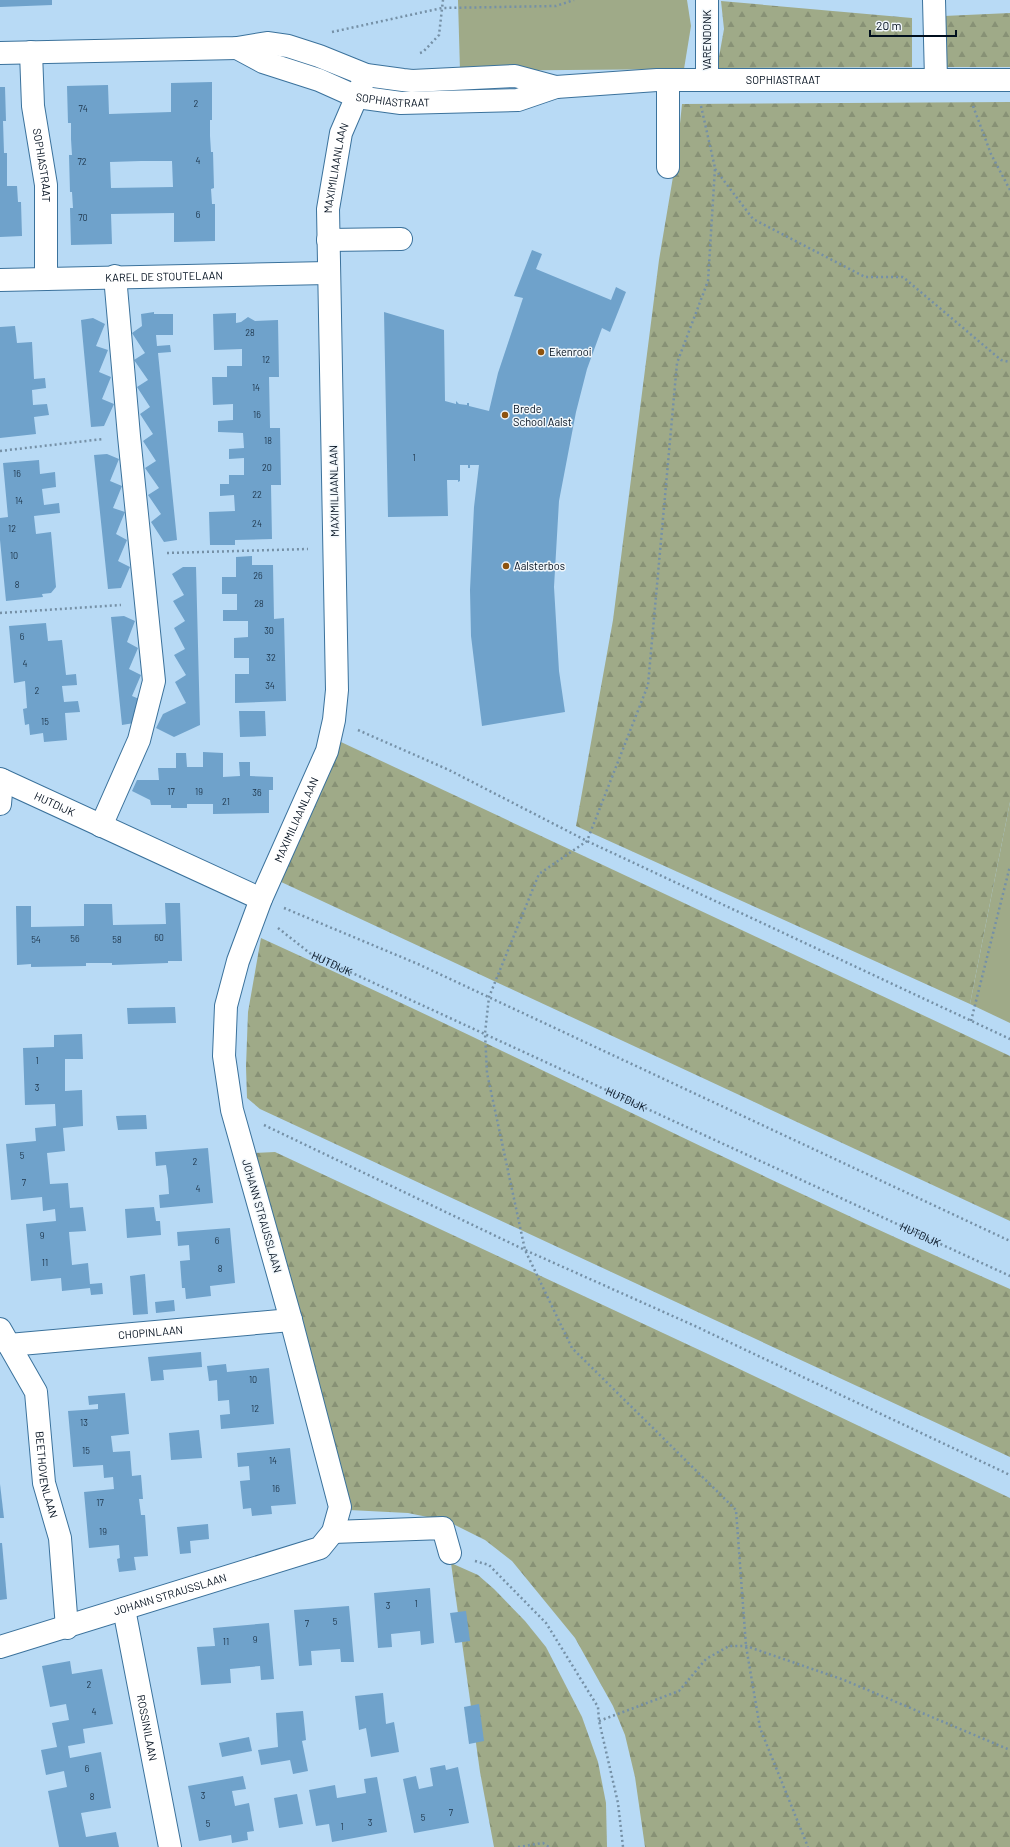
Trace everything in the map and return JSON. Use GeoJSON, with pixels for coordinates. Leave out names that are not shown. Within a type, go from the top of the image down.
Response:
{"type":"FeatureCollection","features":[{"type":"Feature","properties":{"kind":"street","name":"VARENDONK"},"geometry":{"type":"LineString","coordinates":[[701,80],[707,0]]}},
{"type":"Feature","properties":{"kind":"street"},"geometry":{"type":"LineString","coordinates":[[934,0],[936,79]]}},
{"type":"Feature","properties":{"kind":"street","name":"SOPHIASTRAAT"},"geometry":{"type":"LineString","coordinates":[[0,53],[237,48],[267,43],[288,46],[320,56],[366,75],[412,81],[515,76],[556,87]]}},
{"type":"Feature","properties":{"kind":"street","name":"SOPHIASTRAAT"},"geometry":{"type":"LineString","coordinates":[[237,48],[263,62],[319,80],[358,97],[390,103],[414,104],[518,100],[556,87],[668,80],[1010,80]]}},
{"type":"Feature","properties":{"kind":"street","name":"SOPHIASTRAAT"},"geometry":{"type":"LineString","coordinates":[[31,52],[33,106],[46,185],[46,279]]}},
{"type":"Feature","properties":{"kind":"street","name":"MAXIMILIAANLAAN"},"geometry":{"type":"LineString","coordinates":[[262,899],[327,751],[334,720],[337,690],[328,273],[328,208],[341,133],[358,97],[366,75]]}},
{"type":"Feature","properties":{"kind":"street"},"geometry":{"type":"LineString","coordinates":[[668,80],[668,167]]}},
{"type":"Feature","properties":{"kind":"street"},"geometry":{"type":"LineString","coordinates":[[328,240],[400,239]]}},
{"type":"Feature","properties":{"kind":"street","name":"KAREL DE STOUTELAAN"},"geometry":{"type":"LineString","coordinates":[[0,280],[115,276],[328,273]]}},
{"type":"Feature","properties":{"kind":"street"},"geometry":{"type":"LineString","coordinates":[[101,826],[139,740],[154,681],[147,603],[140,554],[115,276]]}},
{"type":"Feature","properties":{"kind":"street"},"geometry":{"type":"LineString","coordinates":[[0,804],[1,780]]}},
{"type":"Feature","properties":{"kind":"street","name":"HUTDIJK"},"geometry":{"type":"LineString","coordinates":[[1,780],[262,899]]}},
{"type":"Feature","properties":{"kind":"street","name":"JOHANN STRAUSSLAAN"},"geometry":{"type":"LineString","coordinates":[[0,1647],[66,1628],[320,1548],[333,1532],[340,1507],[291,1320],[232,1110],[224,1056],[226,1006],[238,961],[262,899]]}},
{"type":"Feature","properties":{"kind":"street","name":"CHOPINLAAN"},"geometry":{"type":"LineString","coordinates":[[5,1337],[291,1320]]}},
{"type":"Feature","properties":{"kind":"street","name":"BEETHOVENLAAN"},"geometry":{"type":"LineString","coordinates":[[5,1337],[36,1392],[44,1483],[60,1538],[66,1628]]}},
{"type":"Feature","properties":{"kind":"street"},"geometry":{"type":"LineString","coordinates":[[333,1532],[443,1528],[450,1553]]}},
{"type":"Feature","properties":{"kind":"street","name":"ROSSINILAAN"},"geometry":{"type":"LineString","coordinates":[[124,1609],[170,1847]]}},
{"type":"Feature","properties":{"kind":"path"},"geometry":{"type":"LineString","coordinates":[[416,53],[423,52],[439,36],[443,0]]}},
{"type":"Feature","properties":{"kind":"path"},"geometry":{"type":"LineString","coordinates":[[442,8],[556,6],[574,0]]}},
{"type":"Feature","properties":{"kind":"path"},"geometry":{"type":"LineString","coordinates":[[701,80],[715,168],[708,281],[677,363],[648,685],[587,841],[539,874],[489,997],[485,1034],[487,1073],[525,1250],[572,1348],[736,1510],[746,1646],[760,1728],[808,1847]]}},
{"type":"Feature","properties":{"kind":"path"},"geometry":{"type":"LineString","coordinates":[[964,80],[991,154],[1010,190]]}},
{"type":"Feature","properties":{"kind":"path"},"geometry":{"type":"LineString","coordinates":[[715,168],[753,220],[865,277],[903,277],[1001,360],[1010,362]]}},
{"type":"Feature","properties":{"kind":"path"},"geometry":{"type":"LineString","coordinates":[[0,451],[129,436]]}},
{"type":"Feature","properties":{"kind":"path"},"geometry":{"type":"LineString","coordinates":[[140,554],[335,548]]}},
{"type":"Feature","properties":{"kind":"path"},"geometry":{"type":"LineString","coordinates":[[0,613],[147,603]]}},
{"type":"Feature","properties":{"kind":"path"},"geometry":{"type":"LineString","coordinates":[[334,720],[449,770],[587,841],[1010,1039]]}},
{"type":"Feature","properties":{"kind":"path"},"geometry":{"type":"LineString","coordinates":[[971,1021],[1010,866]]}},
{"type":"Feature","properties":{"kind":"path"},"geometry":{"type":"LineString","coordinates":[[262,899],[418,964],[1010,1241]]}},
{"type":"Feature","properties":{"kind":"path","name":"HUTDIJK"},"geometry":{"type":"LineString","coordinates":[[262,899],[278,928],[311,954],[1010,1276]]}},
{"type":"Feature","properties":{"kind":"path"},"geometry":{"type":"LineString","coordinates":[[232,1110],[525,1250],[695,1326],[1010,1475]]}},
{"type":"Feature","properties":{"kind":"path"},"geometry":{"type":"LineString","coordinates":[[450,1553],[489,1566],[546,1623],[598,1707],[599,1721],[618,1804],[623,1847]]}},
{"type":"Feature","properties":{"kind":"path"},"geometry":{"type":"LineString","coordinates":[[599,1721],[679,1691],[706,1659],[729,1646],[746,1646],[844,1680],[1010,1750]]}},
{"type":"Feature","properties":{"kind":"path"},"geometry":{"type":"LineString","coordinates":[[518,1847],[542,1843],[549,1847]]}},
{"type":"Feature","properties":{"kind":"green space"},"geometry":{"type":"Polygon","coordinates":[[[458,0],[687,0],[691,26],[684,69],[460,71],[458,0]]]}},
{"type":"Feature","properties":{"kind":"green space"},"geometry":{"type":"Polygon","coordinates":[[[721,1],[912,18],[912,67],[717,68],[724,29],[721,1]]]}},
{"type":"Feature","properties":{"kind":"green space"},"geometry":{"type":"Polygon","coordinates":[[[1010,13],[1010,67],[944,67],[944,16],[1010,13]]]}},
{"type":"Feature","properties":{"kind":"green space"},"geometry":{"type":"Polygon","coordinates":[[[1010,102],[1010,802],[970,1004],[576,826],[613,620],[659,260],[677,153],[682,104],[1010,102]]]}},
{"type":"Feature","properties":{"kind":"green space"},"geometry":{"type":"Polygon","coordinates":[[[341,742],[1010,1056],[1010,1221],[279,881],[341,742]]]}},
{"type":"Feature","properties":{"kind":"green space"},"geometry":{"type":"Polygon","coordinates":[[[1010,802],[1010,1023],[970,1004],[1010,802]]]}},
{"type":"Feature","properties":{"kind":"green space"},"geometry":{"type":"Polygon","coordinates":[[[261,938],[448,1025],[728,1159],[916,1247],[1010,1289],[1010,1457],[260,1109],[247,1098],[246,1067],[248,1012],[261,938]]]}},
{"type":"Feature","properties":{"kind":"green space"},"geometry":{"type":"Polygon","coordinates":[[[275,1152],[708,1354],[1010,1498],[1010,1847],[645,1847],[635,1777],[625,1735],[613,1706],[575,1638],[512,1561],[485,1540],[447,1521],[408,1513],[349,1510],[254,1153],[275,1152]]]}},
{"type":"Feature","properties":{"kind":"green space"},"geometry":{"type":"Polygon","coordinates":[[[451,1563],[478,1575],[494,1589],[525,1621],[546,1647],[582,1717],[598,1762],[606,1803],[607,1847],[494,1847],[480,1772],[451,1563]]]}},
{"type":"Feature","properties":{"kind":"building"},"geometry":{"type":"Polygon","coordinates":[[[0,0],[52,0],[52,5],[0,7],[0,0]]]}},
{"type":"Feature","properties":{"kind":"building"},"geometry":{"type":"Polygon","coordinates":[[[212,82],[212,120],[210,120],[210,136],[211,152],[213,152],[214,188],[211,189],[212,204],[215,204],[215,241],[174,242],[174,213],[111,214],[112,244],[71,245],[70,208],[73,208],[72,192],[70,192],[69,155],[72,155],[71,123],[68,123],[67,86],[108,85],[109,114],[171,112],[171,83],[212,82]],[[172,161],[110,162],[111,188],[173,187],[172,161]]]}},
{"type":"Feature","properties":{"kind":"building"},"geometry":{"type":"Polygon","coordinates":[[[0,87],[5,87],[6,121],[3,121],[4,153],[7,153],[7,186],[17,186],[18,202],[21,202],[22,236],[0,237],[0,87]]]}},
{"type":"Feature","properties":{"kind":"building"},"geometry":{"type":"Polygon","coordinates":[[[532,250],[542,254],[536,269],[611,300],[616,287],[626,292],[610,332],[602,328],[587,369],[576,412],[559,501],[554,587],[559,671],[565,712],[482,726],[471,636],[470,590],[474,507],[479,465],[470,465],[470,468],[468,468],[468,465],[460,465],[460,481],[447,480],[448,516],[388,517],[384,312],[444,330],[445,401],[456,404],[456,401],[459,404],[467,405],[467,403],[469,403],[469,406],[489,411],[498,373],[523,298],[514,296],[532,250]]]}},
{"type":"Feature","properties":{"kind":"building"},"geometry":{"type":"Polygon","coordinates":[[[154,312],[154,314],[173,314],[173,335],[156,335],[157,346],[170,345],[171,352],[158,353],[177,540],[164,542],[151,522],[161,514],[148,495],[159,488],[145,468],[156,461],[143,441],[153,434],[140,414],[150,407],[137,387],[148,380],[134,360],[145,353],[132,333],[142,326],[141,314],[154,312]]]}},
{"type":"Feature","properties":{"kind":"building"},"geometry":{"type":"Polygon","coordinates":[[[236,313],[236,323],[241,322],[248,317],[255,321],[278,320],[279,377],[269,377],[270,428],[280,428],[281,485],[271,485],[272,539],[235,540],[235,545],[210,545],[209,512],[235,511],[234,495],[220,496],[220,484],[229,484],[229,475],[244,475],[244,458],[229,459],[229,449],[244,448],[243,433],[218,432],[218,421],[233,420],[233,404],[213,405],[212,377],[227,377],[227,366],[242,366],[242,349],[214,350],[213,314],[236,313]]]}},
{"type":"Feature","properties":{"kind":"building"},"geometry":{"type":"Polygon","coordinates":[[[93,318],[105,324],[96,346],[108,350],[99,372],[111,377],[102,399],[114,404],[104,426],[91,427],[81,320],[93,318]]]}},
{"type":"Feature","properties":{"kind":"building"},"geometry":{"type":"Polygon","coordinates":[[[15,326],[17,343],[32,342],[34,379],[45,378],[46,388],[32,390],[33,405],[47,404],[49,415],[34,417],[36,434],[0,438],[0,327],[15,326]]]}},
{"type":"Feature","properties":{"kind":"building"},"geometry":{"type":"Polygon","coordinates":[[[107,454],[119,459],[110,481],[122,486],[113,508],[125,512],[116,534],[127,540],[118,561],[130,567],[121,588],[108,589],[94,455],[107,454]]]}},
{"type":"Feature","properties":{"kind":"building"},"geometry":{"type":"Polygon","coordinates":[[[39,460],[40,474],[55,472],[56,487],[42,489],[44,505],[59,503],[60,513],[34,516],[36,534],[51,532],[56,587],[51,593],[42,594],[43,597],[6,601],[0,540],[0,518],[8,517],[3,463],[39,460]]]}},
{"type":"Feature","properties":{"kind":"building"},"geometry":{"type":"Polygon","coordinates":[[[252,556],[252,565],[273,565],[274,619],[284,618],[286,701],[235,703],[235,674],[249,674],[249,658],[234,658],[234,638],[248,637],[248,621],[223,621],[223,610],[237,610],[237,594],[222,594],[222,577],[236,577],[236,557],[252,556]]]}},
{"type":"Feature","properties":{"kind":"building"},"geometry":{"type":"Polygon","coordinates":[[[183,567],[196,567],[200,725],[174,737],[156,728],[163,714],[186,703],[175,682],[186,675],[174,655],[185,649],[174,628],[185,621],[173,601],[184,595],[172,574],[183,567]]]}},
{"type":"Feature","properties":{"kind":"building"},"geometry":{"type":"Polygon","coordinates":[[[124,616],[135,621],[127,642],[138,648],[129,669],[141,675],[132,696],[144,701],[134,723],[122,725],[111,617],[124,616]]]}},
{"type":"Feature","properties":{"kind":"building"},"geometry":{"type":"Polygon","coordinates":[[[46,623],[48,641],[62,640],[66,675],[76,674],[77,685],[62,686],[64,702],[78,701],[80,712],[65,713],[67,740],[44,742],[43,733],[30,735],[29,724],[25,725],[23,709],[27,708],[25,681],[14,683],[9,626],[46,623]]]}},
{"type":"Feature","properties":{"kind":"building"},"geometry":{"type":"Polygon","coordinates":[[[239,711],[265,711],[266,736],[240,737],[239,711]]]}},
{"type":"Feature","properties":{"kind":"building"},"geometry":{"type":"Polygon","coordinates":[[[203,752],[223,753],[223,777],[240,776],[239,762],[250,762],[250,776],[273,777],[273,790],[269,790],[269,813],[213,814],[213,804],[187,804],[187,808],[171,808],[171,805],[151,805],[150,800],[132,791],[137,780],[159,780],[158,768],[176,768],[176,753],[186,753],[187,767],[203,767],[203,752]]]}},
{"type":"Feature","properties":{"kind":"building"},"geometry":{"type":"Polygon","coordinates":[[[165,903],[180,903],[182,961],[112,965],[112,963],[86,963],[86,966],[31,967],[31,964],[17,965],[16,906],[31,906],[31,927],[84,926],[84,904],[112,904],[113,925],[166,924],[165,903]]]}},
{"type":"Feature","properties":{"kind":"building"},"geometry":{"type":"Polygon","coordinates":[[[175,1007],[176,1023],[128,1024],[127,1008],[175,1007]]]}},
{"type":"Feature","properties":{"kind":"building"},"geometry":{"type":"Polygon","coordinates":[[[82,1034],[83,1059],[65,1059],[65,1091],[82,1090],[83,1126],[63,1128],[65,1151],[47,1153],[50,1184],[68,1183],[70,1208],[83,1207],[86,1231],[69,1232],[72,1265],[88,1263],[90,1284],[102,1283],[103,1294],[91,1295],[90,1288],[62,1291],[61,1278],[31,1281],[26,1224],[56,1221],[55,1209],[43,1211],[42,1197],[11,1200],[6,1144],[36,1141],[35,1128],[56,1126],[55,1104],[25,1105],[23,1048],[54,1047],[54,1035],[82,1034]]]}},
{"type":"Feature","properties":{"kind":"building"},"geometry":{"type":"Polygon","coordinates":[[[146,1115],[147,1129],[118,1130],[116,1116],[146,1115]]]}},
{"type":"Feature","properties":{"kind":"building"},"geometry":{"type":"Polygon","coordinates":[[[208,1148],[213,1203],[160,1208],[159,1195],[169,1194],[168,1179],[166,1165],[156,1166],[155,1152],[208,1148]]]}},
{"type":"Feature","properties":{"kind":"building"},"geometry":{"type":"Polygon","coordinates":[[[154,1207],[156,1221],[160,1221],[161,1235],[127,1238],[125,1209],[154,1207]]]}},
{"type":"Feature","properties":{"kind":"building"},"geometry":{"type":"Polygon","coordinates":[[[230,1228],[235,1283],[210,1286],[211,1296],[186,1299],[185,1288],[182,1288],[180,1261],[190,1260],[189,1245],[178,1246],[177,1232],[230,1228]]]}},
{"type":"Feature","properties":{"kind":"building"},"geometry":{"type":"Polygon","coordinates":[[[145,1274],[148,1314],[133,1315],[130,1276],[145,1274]]]}},
{"type":"Feature","properties":{"kind":"building"},"geometry":{"type":"Polygon","coordinates":[[[174,1300],[175,1311],[156,1313],[155,1302],[174,1300]]]}},
{"type":"Feature","properties":{"kind":"building"},"geometry":{"type":"Polygon","coordinates":[[[201,1352],[202,1367],[163,1370],[164,1380],[151,1381],[148,1357],[201,1352]]]}},
{"type":"Feature","properties":{"kind":"building"},"geometry":{"type":"Polygon","coordinates":[[[226,1364],[227,1372],[269,1368],[274,1424],[221,1429],[220,1415],[230,1414],[229,1400],[218,1401],[217,1380],[209,1381],[207,1366],[226,1364]]]}},
{"type":"Feature","properties":{"kind":"building"},"geometry":{"type":"Polygon","coordinates":[[[125,1393],[129,1434],[111,1436],[113,1452],[130,1451],[132,1476],[141,1475],[143,1499],[139,1499],[141,1515],[145,1515],[148,1556],[134,1557],[136,1570],[119,1572],[117,1559],[120,1558],[119,1545],[89,1548],[84,1492],[114,1489],[113,1477],[104,1478],[103,1465],[73,1467],[68,1411],[98,1409],[98,1404],[89,1405],[88,1396],[125,1393]]]}},
{"type":"Feature","properties":{"kind":"building"},"geometry":{"type":"Polygon","coordinates":[[[199,1430],[202,1458],[171,1460],[169,1433],[199,1430]]]}},
{"type":"Feature","properties":{"kind":"building"},"geometry":{"type":"Polygon","coordinates":[[[290,1448],[296,1504],[271,1506],[272,1514],[252,1516],[251,1508],[243,1509],[240,1481],[250,1480],[249,1466],[238,1467],[237,1453],[290,1448]]]}},
{"type":"Feature","properties":{"kind":"building"},"geometry":{"type":"Polygon","coordinates":[[[0,1484],[4,1518],[0,1518],[0,1484]]]}},
{"type":"Feature","properties":{"kind":"building"},"geometry":{"type":"Polygon","coordinates":[[[208,1524],[209,1539],[190,1541],[191,1553],[180,1554],[177,1527],[208,1524]]]}},
{"type":"Feature","properties":{"kind":"building"},"geometry":{"type":"Polygon","coordinates":[[[0,1543],[2,1543],[7,1599],[0,1600],[0,1543]]]}},
{"type":"Feature","properties":{"kind":"building"},"geometry":{"type":"Polygon","coordinates":[[[430,1588],[434,1643],[421,1645],[420,1631],[391,1634],[392,1647],[378,1648],[374,1593],[430,1588]]]}},
{"type":"Feature","properties":{"kind":"building"},"geometry":{"type":"Polygon","coordinates":[[[349,1606],[354,1662],[341,1662],[340,1649],[311,1651],[312,1665],[299,1666],[294,1610],[349,1606]]]}},
{"type":"Feature","properties":{"kind":"building"},"geometry":{"type":"Polygon","coordinates":[[[466,1611],[470,1641],[455,1643],[450,1613],[466,1611]]]}},
{"type":"Feature","properties":{"kind":"building"},"geometry":{"type":"Polygon","coordinates":[[[269,1623],[274,1679],[261,1680],[260,1666],[230,1669],[231,1683],[201,1685],[197,1647],[215,1646],[213,1628],[269,1623]]]}},
{"type":"Feature","properties":{"kind":"building"},"geometry":{"type":"Polygon","coordinates":[[[70,1661],[72,1674],[102,1669],[113,1724],[83,1729],[85,1743],[68,1746],[70,1758],[101,1752],[111,1808],[81,1813],[86,1837],[116,1832],[119,1847],[59,1847],[48,1791],[67,1787],[64,1771],[46,1775],[41,1750],[57,1747],[52,1723],[69,1720],[66,1704],[50,1707],[42,1666],[70,1661]]]}},
{"type":"Feature","properties":{"kind":"building"},"geometry":{"type":"Polygon","coordinates":[[[383,1693],[386,1724],[394,1722],[399,1752],[371,1757],[366,1728],[359,1730],[355,1696],[383,1693]]]}},
{"type":"Feature","properties":{"kind":"building"},"geometry":{"type":"Polygon","coordinates":[[[479,1704],[484,1741],[469,1744],[464,1707],[479,1704]]]}},
{"type":"Feature","properties":{"kind":"building"},"geometry":{"type":"Polygon","coordinates":[[[303,1711],[306,1740],[302,1741],[308,1771],[293,1774],[290,1760],[261,1765],[258,1750],[278,1747],[276,1713],[303,1711]]]}},
{"type":"Feature","properties":{"kind":"building"},"geometry":{"type":"Polygon","coordinates":[[[249,1737],[252,1751],[222,1757],[219,1743],[249,1737]]]}},
{"type":"Feature","properties":{"kind":"building"},"geometry":{"type":"Polygon","coordinates":[[[445,1765],[446,1770],[458,1767],[469,1823],[414,1833],[403,1779],[416,1776],[419,1789],[433,1786],[430,1768],[445,1765]]]}},
{"type":"Feature","properties":{"kind":"building"},"geometry":{"type":"Polygon","coordinates":[[[243,1776],[246,1789],[232,1791],[235,1806],[249,1803],[254,1831],[247,1832],[248,1840],[232,1843],[231,1835],[199,1841],[188,1786],[243,1776]]]}},
{"type":"Feature","properties":{"kind":"building"},"geometry":{"type":"Polygon","coordinates":[[[377,1777],[387,1832],[332,1842],[329,1824],[316,1826],[309,1790],[335,1785],[337,1798],[366,1793],[364,1779],[377,1777]]]}},
{"type":"Feature","properties":{"kind":"building"},"geometry":{"type":"Polygon","coordinates":[[[297,1794],[303,1824],[279,1828],[274,1798],[297,1794]]]}},
{"type":"Feature","properties":{"kind":"place","name":"Ekenrooi"},"geometry":{"type":"Point","coordinates":[541,352]}},
{"type":"Feature","properties":{"kind":"place","name":"Brede School Aalst"},"geometry":{"type":"Point","coordinates":[505,415]}},
{"type":"Feature","properties":{"kind":"place","name":"Aalsterbos"},"geometry":{"type":"Point","coordinates":[506,566]}}]}
